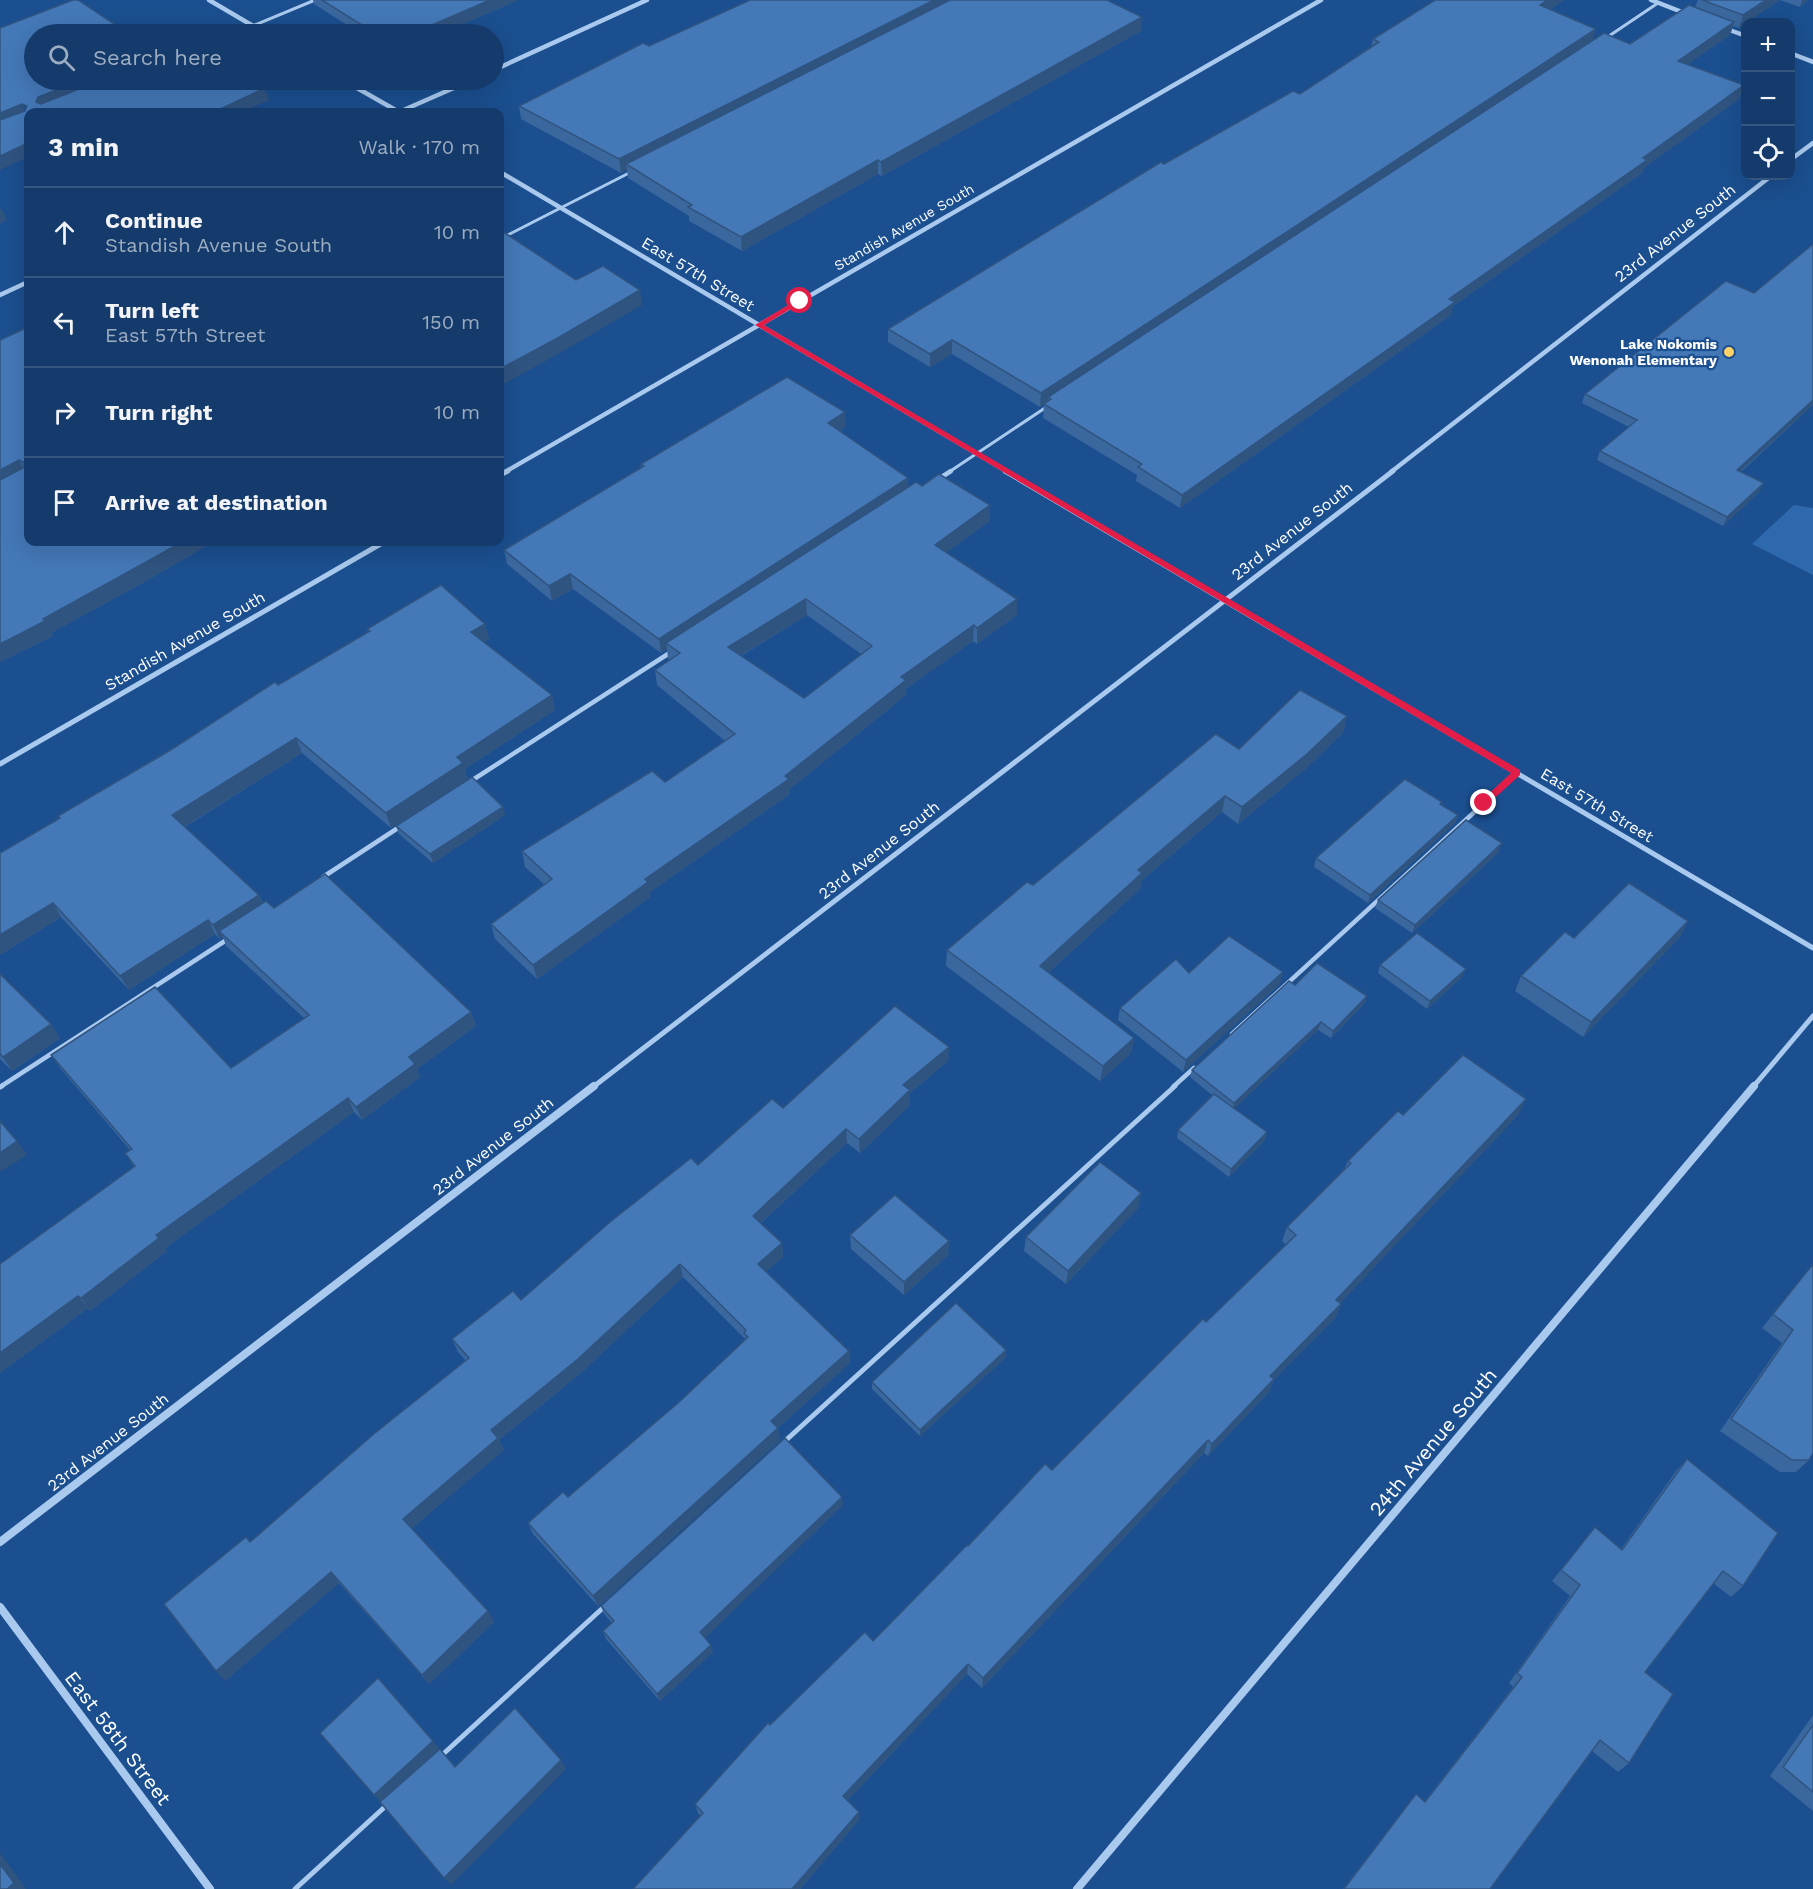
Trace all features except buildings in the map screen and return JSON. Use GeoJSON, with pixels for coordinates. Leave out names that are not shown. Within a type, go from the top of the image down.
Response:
{"type":"FeatureCollection","features":[{"type":"Feature","properties":{"kind":"street"},"geometry":{"type":"LineString","coordinates":[[209,0],[250,24]]}},
{"type":"Feature","properties":{"kind":"street"},"geometry":{"type":"LineString","coordinates":[[504,65],[647,0]]}},
{"type":"Feature","properties":{"kind":"street","name":"Standish Avenue South"},"geometry":{"type":"LineString","coordinates":[[504,473],[1321,0]]}},
{"type":"Feature","properties":{"kind":"street"},"geometry":{"type":"LineString","coordinates":[[1651,0],[1691,15]]}},
{"type":"Feature","properties":{"kind":"street"},"geometry":{"type":"LineString","coordinates":[[1713,24],[1741,34]]}},
{"type":"Feature","properties":{"kind":"street"},"geometry":{"type":"LineString","coordinates":[[1795,55],[1813,62]]}},
{"type":"Feature","properties":{"kind":"street"},"geometry":{"type":"LineString","coordinates":[[360,90],[392,108]]}},
{"type":"Feature","properties":{"kind":"street"},"geometry":{"type":"LineString","coordinates":[[408,108],[449,90]]}},
{"type":"Feature","properties":{"kind":"street"},"geometry":{"type":"LineString","coordinates":[[1795,157],[1813,142]]}},
{"type":"Feature","properties":{"kind":"street","name":"East 57th Street"},"geometry":{"type":"LineString","coordinates":[[504,174],[1813,948]]}},
{"type":"Feature","properties":{"kind":"street","name":"23rd Avenue South"},"geometry":{"type":"LineString","coordinates":[[0,1542],[1226,601],[1766,180]]}},
{"type":"Feature","properties":{"kind":"street"},"geometry":{"type":"LineString","coordinates":[[0,295],[24,284]]}},
{"type":"Feature","properties":{"kind":"street","name":"Standish Avenue South"},"geometry":{"type":"LineString","coordinates":[[0,764],[377,546]]}},
{"type":"Feature","properties":{"kind":"street","name":"24th Avenue South"},"geometry":{"type":"LineString","coordinates":[[1077,1889],[1813,1016]]}},
{"type":"Feature","properties":{"kind":"street","name":"East 58th Street"},"geometry":{"type":"LineString","coordinates":[[0,1607],[210,1889]]}},
{"type":"Feature","properties":{"kind":"lane"},"geometry":{"type":"LineString","coordinates":[[258,24],[315,0]]}},
{"type":"Feature","properties":{"kind":"lane"},"geometry":{"type":"LineString","coordinates":[[1598,42],[1658,3]]}},
{"type":"Feature","properties":{"kind":"lane"},"geometry":{"type":"LineString","coordinates":[[504,237],[637,169]]}},
{"type":"Feature","properties":{"kind":"lane"},"geometry":{"type":"LineString","coordinates":[[934,481],[1058,399]]}},
{"type":"Feature","properties":{"kind":"lane"},"geometry":{"type":"LineString","coordinates":[[462,787],[673,650]]}},
{"type":"Feature","properties":{"kind":"lane"},"geometry":{"type":"LineString","coordinates":[[1229,1036],[1517,773]]}},
{"type":"Feature","properties":{"kind":"lane"},"geometry":{"type":"LineString","coordinates":[[321,878],[412,820]]}},
{"type":"Feature","properties":{"kind":"lane"},"geometry":{"type":"LineString","coordinates":[[0,1087],[231,937]]}},
{"type":"Feature","properties":{"kind":"lane"},"geometry":{"type":"LineString","coordinates":[[780,1446],[1202,1060]]}},
{"type":"Feature","properties":{"kind":"lane"},"geometry":{"type":"LineString","coordinates":[[436,1760],[612,1599]]}},
{"type":"Feature","properties":{"kind":"lane"},"geometry":{"type":"LineString","coordinates":[[295,1889],[392,1800]]}},
{"type":"Feature","properties":{"kind":"shaded area"},"geometry":{"type":"Polygon","coordinates":[[[1794,505],[1813,508],[1813,575],[1752,544],[1794,505]]]}},
{"type":"Feature","properties":{"kind":"place","name":"Lake Nokomis Wenonah Elementary"},"geometry":{"type":"Point","coordinates":[1729,352]}},
{"type":"Feature","properties":{"kind":"route"},"geometry":{"type":"LineString","coordinates":[[800,301],[759,325],[1517,773],[1484,803]]}}]}
